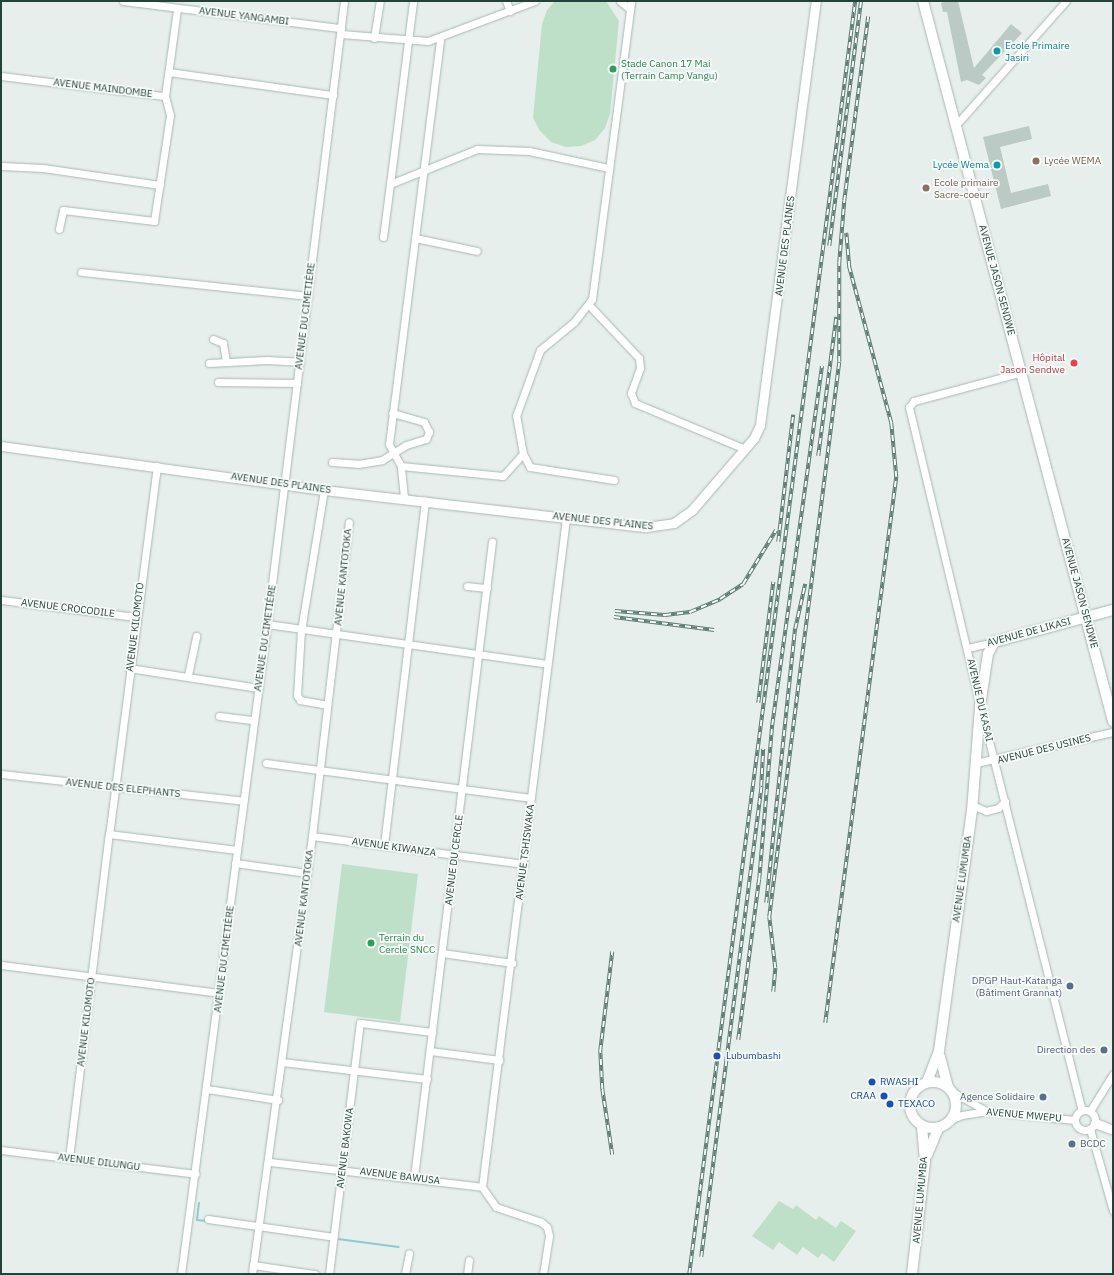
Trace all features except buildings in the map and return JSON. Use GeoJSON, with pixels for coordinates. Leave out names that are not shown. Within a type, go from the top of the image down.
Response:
{"type":"FeatureCollection","features":[{"type":"Feature","properties":{"kind":"main road","name":"AVENUE JASON SENDWE"},"geometry":{"type":"LineString","coordinates":[[924,1],[954,127],[1022,372],[1087,616],[1113,721]]}},
{"type":"Feature","properties":{"kind":"main road","name":"AVENUE DE LIKASI"},"geometry":{"type":"LineString","coordinates":[[994,642],[1113,610]]}},
{"type":"Feature","properties":{"kind":"main road","name":"AVENUE LUMUMBA"},"geometry":{"type":"LineString","coordinates":[[939,1052],[972,806],[980,706],[985,666],[994,642]]}},
{"type":"Feature","properties":{"kind":"main road"},"geometry":{"type":"LineString","coordinates":[[927,1082],[939,1052]]}},
{"type":"Feature","properties":{"kind":"main road"},"geometry":{"type":"LineString","coordinates":[[925,1161],[939,1127],[950,1120],[956,1108],[950,1089],[941,1072],[939,1052]]}},
{"type":"Feature","properties":{"kind":"main road"},"geometry":{"type":"LineString","coordinates":[[939,1127],[922,1126],[911,1114],[909,1100],[916,1088],[927,1082],[940,1083],[950,1089]]}},
{"type":"Feature","properties":{"kind":"main road","name":"AVENUE LUMUMBA"},"geometry":{"type":"LineString","coordinates":[[912,1274],[925,1161],[922,1126]]}},
{"type":"Feature","properties":{"kind":"street","name":"AVENUE YANGAMBI"},"geometry":{"type":"LineString","coordinates":[[123,1],[341,31],[374,38],[408,42],[440,38],[533,1]]}},
{"type":"Feature","properties":{"kind":"street","name":"AVENUE DU CIMETIÈRE"},"geometry":{"type":"LineString","coordinates":[[181,1274],[196,1174],[258,688],[268,624],[344,1]]}},
{"type":"Feature","properties":{"kind":"street"},"geometry":{"type":"LineString","coordinates":[[374,38],[380,1]]}},
{"type":"Feature","properties":{"kind":"street"},"geometry":{"type":"LineString","coordinates":[[384,237],[413,1]]}},
{"type":"Feature","properties":{"kind":"street"},"geometry":{"type":"LineString","coordinates":[[506,1],[510,11]]}},
{"type":"Feature","properties":{"kind":"street"},"geometry":{"type":"LineString","coordinates":[[620,1],[630,9]]}},
{"type":"Feature","properties":{"kind":"street"},"geometry":{"type":"LineString","coordinates":[[614,480],[533,469],[527,464],[516,416],[538,355],[589,305],[631,1]]}},
{"type":"Feature","properties":{"kind":"street","name":"AVENUE DES PLAINES"},"geometry":{"type":"LineString","coordinates":[[1,446],[157,466],[324,490],[404,497],[566,518],[646,527],[674,523],[692,510],[745,449],[758,432],[762,419],[816,1]]}},
{"type":"Feature","properties":{"kind":"street"},"geometry":{"type":"LineString","coordinates":[[954,127],[1066,1]]}},
{"type":"Feature","properties":{"kind":"street","name":"AVENUE MAINDOMBE"},"geometry":{"type":"LineString","coordinates":[[1,76],[165,96],[177,9]]}},
{"type":"Feature","properties":{"kind":"street"},"geometry":{"type":"LineString","coordinates":[[404,497],[401,466],[393,454],[389,444],[440,38]]}},
{"type":"Feature","properties":{"kind":"street"},"geometry":{"type":"LineString","coordinates":[[169,72],[333,95]]}},
{"type":"Feature","properties":{"kind":"street"},"geometry":{"type":"LineString","coordinates":[[59,229],[63,210],[152,222],[155,219],[170,115],[165,96]]}},
{"type":"Feature","properties":{"kind":"street"},"geometry":{"type":"LineString","coordinates":[[390,184],[486,147],[529,151],[609,168]]}},
{"type":"Feature","properties":{"kind":"street"},"geometry":{"type":"LineString","coordinates":[[1,166],[43,168],[160,186]]}},
{"type":"Feature","properties":{"kind":"street"},"geometry":{"type":"LineString","coordinates":[[415,238],[477,251]]}},
{"type":"Feature","properties":{"kind":"street"},"geometry":{"type":"LineString","coordinates":[[81,272],[308,296]]}},
{"type":"Feature","properties":{"kind":"street"},"geometry":{"type":"LineString","coordinates":[[589,305],[639,358],[640,368],[631,393],[635,403],[745,449]]}},
{"type":"Feature","properties":{"kind":"street"},"geometry":{"type":"LineString","coordinates":[[213,339],[224,343],[226,362]]}},
{"type":"Feature","properties":{"kind":"street"},"geometry":{"type":"LineString","coordinates":[[209,363],[300,362]]}},
{"type":"Feature","properties":{"kind":"street","name":"AVENUE DU KASAI"},"geometry":{"type":"LineString","coordinates":[[1022,372],[914,401],[909,407],[968,648],[980,706],[1082,1110]]}},
{"type":"Feature","properties":{"kind":"street"},"geometry":{"type":"LineString","coordinates":[[218,382],[297,383]]}},
{"type":"Feature","properties":{"kind":"street"},"geometry":{"type":"LineString","coordinates":[[332,462],[373,462],[393,454],[406,444],[419,443],[429,432],[424,422],[392,413]]}},
{"type":"Feature","properties":{"kind":"street"},"geometry":{"type":"LineString","coordinates":[[401,466],[503,476],[524,454]]}},
{"type":"Feature","properties":{"kind":"street","name":"AVENUE KILOMOTO"},"geometry":{"type":"LineString","coordinates":[[69,1158],[129,668],[157,466]]}},
{"type":"Feature","properties":{"kind":"street"},"geometry":{"type":"LineString","coordinates":[[324,490],[301,630],[298,697],[327,705]]}},
{"type":"Feature","properties":{"kind":"street"},"geometry":{"type":"LineString","coordinates":[[384,845],[410,645],[425,500]]}},
{"type":"Feature","properties":{"kind":"street","name":"AVENUE TSHISWAKA"},"geometry":{"type":"LineString","coordinates":[[482,1187],[512,963],[547,664],[566,518]]}},
{"type":"Feature","properties":{"kind":"street","name":"AVENUE KANTOTOKA"},"geometry":{"type":"LineString","coordinates":[[252,1274],[270,1162],[312,836],[327,705],[337,635],[348,522]]}},
{"type":"Feature","properties":{"kind":"street","name":"AVENUE DU CERCLE"},"geometry":{"type":"LineString","coordinates":[[414,1177],[480,655],[492,542]]}},
{"type":"Feature","properties":{"kind":"street"},"geometry":{"type":"LineString","coordinates":[[467,586],[487,588]]}},
{"type":"Feature","properties":{"kind":"street","name":"AVENUE CROCODILE"},"geometry":{"type":"LineString","coordinates":[[1,600],[136,617]]}},
{"type":"Feature","properties":{"kind":"street"},"geometry":{"type":"LineString","coordinates":[[268,624],[301,630],[547,664]]}},
{"type":"Feature","properties":{"kind":"street"},"geometry":{"type":"LineString","coordinates":[[188,675],[196,636]]}},
{"type":"Feature","properties":{"kind":"street","name":"AVENUE DE LIKASI"},"geometry":{"type":"LineString","coordinates":[[968,648],[994,642]]}},
{"type":"Feature","properties":{"kind":"street"},"geometry":{"type":"LineString","coordinates":[[129,668],[188,675],[258,688]]}},
{"type":"Feature","properties":{"kind":"street"},"geometry":{"type":"LineString","coordinates":[[219,716],[254,720]]}},
{"type":"Feature","properties":{"kind":"street","name":"AVENUE DES USINES"},"geometry":{"type":"LineString","coordinates":[[976,763],[994,762],[1113,732]]}},
{"type":"Feature","properties":{"kind":"street"},"geometry":{"type":"LineString","coordinates":[[266,763],[531,798]]}},
{"type":"Feature","properties":{"kind":"street","name":"AVENUE DES ELEPHANTS"},"geometry":{"type":"LineString","coordinates":[[1,774],[114,788],[244,801]]}},
{"type":"Feature","properties":{"kind":"street"},"geometry":{"type":"LineString","coordinates":[[972,806],[986,811],[998,808],[1005,801]]}},
{"type":"Feature","properties":{"kind":"street"},"geometry":{"type":"LineString","coordinates":[[108,834],[237,850]]}},
{"type":"Feature","properties":{"kind":"street","name":"AVENUE KIWANZA"},"geometry":{"type":"LineString","coordinates":[[312,836],[524,864]]}},
{"type":"Feature","properties":{"kind":"street"},"geometry":{"type":"LineString","coordinates":[[235,864],[307,872]]}},
{"type":"Feature","properties":{"kind":"street"},"geometry":{"type":"LineString","coordinates":[[442,953],[512,963]]}},
{"type":"Feature","properties":{"kind":"street"},"geometry":{"type":"LineString","coordinates":[[1,965],[220,993]]}},
{"type":"Feature","properties":{"kind":"street","name":"AVENUE BAKOWA"},"geometry":{"type":"LineString","coordinates":[[329,1274],[360,1023],[432,1032]]}},
{"type":"Feature","properties":{"kind":"street"},"geometry":{"type":"LineString","coordinates":[[430,1051],[499,1060]]}},
{"type":"Feature","properties":{"kind":"street"},"geometry":{"type":"LineString","coordinates":[[282,1062],[426,1079]]}},
{"type":"Feature","properties":{"kind":"street"},"geometry":{"type":"LineString","coordinates":[[1090,1111],[1113,1074]]}},
{"type":"Feature","properties":{"kind":"street"},"geometry":{"type":"LineString","coordinates":[[207,1089],[278,1100]]}},
{"type":"Feature","properties":{"kind":"street"},"geometry":{"type":"LineString","coordinates":[[950,1089],[986,1111]]}},
{"type":"Feature","properties":{"kind":"street"},"geometry":{"type":"LineString","coordinates":[[1113,1130],[1093,1126],[1078,1127],[1075,1120],[1082,1110],[1090,1111],[1095,1116],[1093,1126],[1113,1211]]}},
{"type":"Feature","properties":{"kind":"street","name":"AVENUE MWEPU"},"geometry":{"type":"LineString","coordinates":[[950,1120],[962,1115],[986,1111],[1075,1120]]}},
{"type":"Feature","properties":{"kind":"street","name":"AVENUE DILUNGU"},"geometry":{"type":"LineString","coordinates":[[1,1150],[196,1174]]}},
{"type":"Feature","properties":{"kind":"street","name":"AVENUE BAWUSA"},"geometry":{"type":"LineString","coordinates":[[270,1162],[414,1177],[482,1187]]}},
{"type":"Feature","properties":{"kind":"street"},"geometry":{"type":"LineString","coordinates":[[482,1187],[496,1207],[542,1222],[547,1227],[549,1236],[543,1274]]}},
{"type":"Feature","properties":{"kind":"street"},"geometry":{"type":"LineString","coordinates":[[208,1219],[334,1237]]}},
{"type":"Feature","properties":{"kind":"street"},"geometry":{"type":"LineString","coordinates":[[405,1274],[409,1253]]}},
{"type":"Feature","properties":{"kind":"street"},"geometry":{"type":"LineString","coordinates":[[468,1274],[469,1260]]}},
{"type":"Feature","properties":{"kind":"street"},"geometry":{"type":"LineString","coordinates":[[253,1265],[315,1274]]}},
{"type":"Feature","properties":{"kind":"green space"},"geometry":{"type":"Polygon","coordinates":[[[555,1],[606,1],[619,21],[610,114],[605,128],[595,140],[581,146],[566,147],[551,142],[540,131],[533,118],[542,24],[547,10],[555,1]]]}},
{"type":"Feature","properties":{"kind":"green space","name":"Terrain du Cercle SNCC"},"geometry":{"type":"Polygon","coordinates":[[[342,864],[418,874],[400,1022],[324,1012],[342,864]]]}},
{"type":"Feature","properties":{"kind":"green space"},"geometry":{"type":"Polygon","coordinates":[[[779,1201],[793,1209],[796,1205],[816,1220],[819,1216],[836,1228],[841,1221],[856,1231],[834,1262],[822,1253],[818,1258],[803,1247],[797,1255],[779,1242],[773,1250],[752,1236],[779,1201]]]}},
{"type":"Feature","properties":{"kind":"waterway"},"geometry":{"type":"LineString","coordinates":[[199,1203],[197,1220],[207,1221]]}},
{"type":"Feature","properties":{"kind":"waterway"},"geometry":{"type":"LineString","coordinates":[[338,1239],[398,1247]]}},
{"type":"Feature","properties":{"kind":"railway"},"geometry":{"type":"LineString","coordinates":[[689,1274],[855,1]]}},
{"type":"Feature","properties":{"kind":"railway"},"geometry":{"type":"LineString","coordinates":[[829,246],[861,1]]}},
{"type":"Feature","properties":{"kind":"railway"},"geometry":{"type":"LineString","coordinates":[[773,992],[775,968],[769,917],[839,362],[839,263],[844,201],[868,17]]}},
{"type":"Feature","properties":{"kind":"railway"},"geometry":{"type":"LineString","coordinates":[[825,1023],[896,477],[891,423],[849,267],[846,233]]}},
{"type":"Feature","properties":{"kind":"railway"},"geometry":{"type":"LineString","coordinates":[[818,456],[836,317]]}},
{"type":"Feature","properties":{"kind":"railway"},"geometry":{"type":"LineString","coordinates":[[738,1040],[759,879],[772,725],[822,366]]}},
{"type":"Feature","properties":{"kind":"railway"},"geometry":{"type":"LineString","coordinates":[[778,542],[793,415]]}},
{"type":"Feature","properties":{"kind":"railway"},"geometry":{"type":"LineString","coordinates":[[615,611],[665,615],[690,612],[720,599],[743,584],[776,530]]}},
{"type":"Feature","properties":{"kind":"railway"},"geometry":{"type":"LineString","coordinates":[[758,703],[773,582]]}},
{"type":"Feature","properties":{"kind":"railway"},"geometry":{"type":"LineString","coordinates":[[766,903],[795,629],[805,584]]}},
{"type":"Feature","properties":{"kind":"railway"},"geometry":{"type":"LineString","coordinates":[[614,617],[714,630]]}},
{"type":"Feature","properties":{"kind":"railway"},"geometry":{"type":"LineString","coordinates":[[701,1257],[761,786],[763,749]]}},
{"type":"Feature","properties":{"kind":"railway"},"geometry":{"type":"LineString","coordinates":[[612,952],[600,1051],[602,1089],[612,1155]]}},
{"type":"Feature","properties":{"kind":"place","name":"Ecole Primaire Jasiri"},"geometry":{"type":"Point","coordinates":[997,51]}},
{"type":"Feature","properties":{"kind":"place","name":"Stade Canon 17 Mai (Terrain Camp Vangu)"},"geometry":{"type":"Point","coordinates":[613,69]}},
{"type":"Feature","properties":{"kind":"place","name":"Lycée WEMA"},"geometry":{"type":"Point","coordinates":[1036,161]}},
{"type":"Feature","properties":{"kind":"place","name":"Lycée Wema"},"geometry":{"type":"Point","coordinates":[997,165]}},
{"type":"Feature","properties":{"kind":"place","name":"Ecole primaire Sacre-coeur"},"geometry":{"type":"Point","coordinates":[926,188]}},
{"type":"Feature","properties":{"kind":"place","name":"Hôpital Jason Sendwe"},"geometry":{"type":"Point","coordinates":[1074,363]}},
{"type":"Feature","properties":{"kind":"place","name":"Terrain du Cercle SNCC"},"geometry":{"type":"Point","coordinates":[371,943]}},
{"type":"Feature","properties":{"kind":"place","name":"DPGP Haut-Katanga (Bâtiment Grannat)"},"geometry":{"type":"Point","coordinates":[1070,986]}},
{"type":"Feature","properties":{"kind":"place","name":"Direction des"},"geometry":{"type":"Point","coordinates":[1104,1050]}},
{"type":"Feature","properties":{"kind":"place","name":"Lubumbashi"},"geometry":{"type":"Point","coordinates":[717,1056]}},
{"type":"Feature","properties":{"kind":"place","name":"RWASHI"},"geometry":{"type":"Point","coordinates":[872,1082]}},
{"type":"Feature","properties":{"kind":"place","name":"CRAA"},"geometry":{"type":"Point","coordinates":[884,1096]}},
{"type":"Feature","properties":{"kind":"place","name":"Agence Solidaire"},"geometry":{"type":"Point","coordinates":[1043,1097]}},
{"type":"Feature","properties":{"kind":"place","name":"TEXACO"},"geometry":{"type":"Point","coordinates":[890,1104]}},
{"type":"Feature","properties":{"kind":"place","name":"BCDC"},"geometry":{"type":"Point","coordinates":[1072,1144]}}]}
